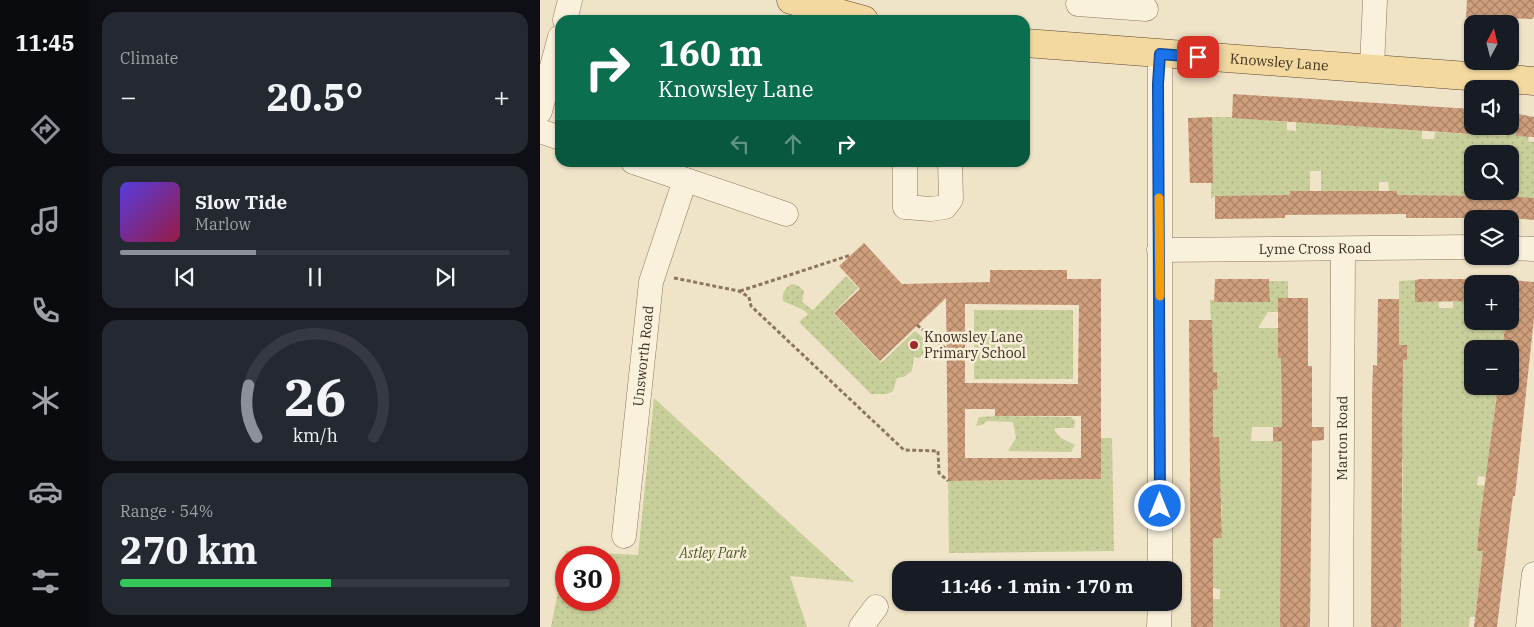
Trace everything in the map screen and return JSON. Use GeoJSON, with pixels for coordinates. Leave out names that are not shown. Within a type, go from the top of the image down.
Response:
{"type":"FeatureCollection","features":[{"type":"Feature","properties":{"kind":"main road"},"geometry":{"type":"LineString","coordinates":[[791,0],[846,15]]}},
{"type":"Feature","properties":{"kind":"main road","name":"Knowsley Lane"},"geometry":{"type":"LineString","coordinates":[[1030,43],[1160,54],[1372,67],[1534,81]]}},
{"type":"Feature","properties":{"kind":"street"},"geometry":{"type":"LineString","coordinates":[[566,15],[570,0]]}},
{"type":"Feature","properties":{"kind":"street"},"geometry":{"type":"LineString","coordinates":[[1372,67],[1375,0]]}},
{"type":"Feature","properties":{"kind":"street"},"geometry":{"type":"LineString","coordinates":[[1078,4],[1114,3],[1146,9]]}},
{"type":"Feature","properties":{"kind":"street"},"geometry":{"type":"LineString","coordinates":[[1160,54],[1160,561]]}},
{"type":"Feature","properties":{"kind":"street"},"geometry":{"type":"LineString","coordinates":[[540,111],[555,56]]}},
{"type":"Feature","properties":{"kind":"street"},"geometry":{"type":"LineString","coordinates":[[540,131],[555,136]]}},
{"type":"Feature","properties":{"kind":"street"},"geometry":{"type":"LineString","coordinates":[[647,167],[786,214]]}},
{"type":"Feature","properties":{"kind":"street"},"geometry":{"type":"LineString","coordinates":[[905,167],[905,207],[931,209],[946,207],[951,199],[950,167]]}},
{"type":"Feature","properties":{"kind":"street","name":"Unsworth Road"},"geometry":{"type":"LineString","coordinates":[[624,536],[654,274],[685,180]]}},
{"type":"Feature","properties":{"kind":"street","name":"Lyme Cross Road"},"geometry":{"type":"LineString","coordinates":[[1159,250],[1464,247]]}},
{"type":"Feature","properties":{"kind":"street"},"geometry":{"type":"LineString","coordinates":[[1519,248],[1534,249]]}},
{"type":"Feature","properties":{"kind":"street","name":"Marton Road"},"geometry":{"type":"LineString","coordinates":[[1340,627],[1343,249]]}},
{"type":"Feature","properties":{"kind":"street"},"geometry":{"type":"LineString","coordinates":[[1528,627],[1534,574]]}},
{"type":"Feature","properties":{"kind":"street"},"geometry":{"type":"LineString","coordinates":[[1160,611],[1160,627]]}},
{"type":"Feature","properties":{"kind":"path"},"geometry":{"type":"LineString","coordinates":[[739,291],[851,255]]}},
{"type":"Feature","properties":{"kind":"path"},"geometry":{"type":"LineString","coordinates":[[654,274],[739,291],[749,298],[751,306],[904,450],[938,451],[939,473],[948,481]]}},
{"type":"Feature","properties":{"kind":"path"},"geometry":{"type":"LineString","coordinates":[[918,325],[946,349]]}},
{"type":"Feature","properties":{"kind":"green space"},"geometry":{"type":"Polygon","coordinates":[[[1212,117],[1287,122],[1287,130],[1296,131],[1296,122],[1422,130],[1422,139],[1434,139],[1435,132],[1506,136],[1519,134],[1529,136],[1528,141],[1534,142],[1534,198],[1519,197],[1519,145],[1464,145],[1464,196],[1406,195],[1406,213],[1389,191],[1388,182],[1379,182],[1379,192],[1321,192],[1321,171],[1310,171],[1310,191],[1291,213],[1215,196],[1211,199],[1212,117]]]}},
{"type":"Feature","properties":{"kind":"green space"},"geometry":{"type":"Polygon","coordinates":[[[1497,200],[1507,200],[1506,210],[1502,210],[1497,200]]]}},
{"type":"Feature","properties":{"kind":"green space"},"geometry":{"type":"Polygon","coordinates":[[[846,276],[858,288],[833,313],[881,363],[915,331],[933,346],[919,358],[914,357],[912,371],[904,377],[897,378],[893,391],[887,394],[871,394],[799,322],[808,314],[783,301],[784,291],[788,287],[792,284],[799,286],[804,291],[802,302],[813,310],[846,276]]]}},
{"type":"Feature","properties":{"kind":"green space"},"geometry":{"type":"Polygon","coordinates":[[[1415,280],[1422,302],[1439,302],[1439,308],[1453,308],[1453,301],[1464,301],[1464,330],[1505,330],[1503,340],[1464,340],[1464,395],[1500,395],[1496,398],[1487,477],[1478,476],[1477,485],[1485,486],[1478,551],[1483,551],[1475,617],[1470,617],[1469,627],[1401,627],[1403,459],[1394,459],[1402,456],[1403,429],[1394,428],[1403,425],[1403,398],[1395,397],[1379,360],[1407,360],[1407,345],[1399,345],[1399,281],[1415,280]]]}},
{"type":"Feature","properties":{"kind":"green space"},"geometry":{"type":"Polygon","coordinates":[[[1269,281],[1288,281],[1288,298],[1278,312],[1268,312],[1258,328],[1286,328],[1278,343],[1278,358],[1306,358],[1281,366],[1282,425],[1290,427],[1252,427],[1251,441],[1282,441],[1281,509],[1289,510],[1281,527],[1284,607],[1280,607],[1280,627],[1213,627],[1213,623],[1192,624],[1192,617],[1213,617],[1213,599],[1220,599],[1220,589],[1213,588],[1213,546],[1192,546],[1192,538],[1222,537],[1222,506],[1213,505],[1221,500],[1221,487],[1213,487],[1219,462],[1219,437],[1213,437],[1193,390],[1217,389],[1217,372],[1213,372],[1210,300],[1270,301],[1269,281]]]}},
{"type":"Feature","properties":{"kind":"green space"},"geometry":{"type":"Polygon","coordinates":[[[974,310],[1073,310],[1073,379],[974,379],[974,310]]]}},
{"type":"Feature","properties":{"kind":"green space","name":"Astley Park"},"geometry":{"type":"Polygon","coordinates":[[[654,398],[854,582],[790,576],[807,627],[551,627],[555,607],[555,611],[620,611],[620,554],[638,555],[654,398]]]}},
{"type":"Feature","properties":{"kind":"green space"},"geometry":{"type":"Polygon","coordinates":[[[979,417],[1071,417],[1075,421],[1074,428],[1055,428],[1055,431],[1061,438],[1075,445],[1071,452],[1008,451],[1016,438],[1013,422],[987,421],[982,425],[976,426],[979,417]]]}},
{"type":"Feature","properties":{"kind":"green space"},"geometry":{"type":"Polygon","coordinates":[[[1101,438],[1112,438],[1114,551],[949,553],[948,481],[1101,479],[1101,438]]]}},
{"type":"Feature","properties":{"kind":"building"},"geometry":{"type":"Polygon","coordinates":[[[1467,0],[1534,0],[1534,16],[1532,19],[1519,19],[1519,15],[1466,15],[1467,0]]]}},
{"type":"Feature","properties":{"kind":"building"},"geometry":{"type":"Polygon","coordinates":[[[1233,94],[1464,108],[1464,133],[1232,118],[1233,94]]]}},
{"type":"Feature","properties":{"kind":"building"},"geometry":{"type":"Polygon","coordinates":[[[1519,114],[1534,117],[1534,137],[1516,136],[1519,135],[1519,114]]]}},
{"type":"Feature","properties":{"kind":"building"},"geometry":{"type":"Polygon","coordinates":[[[1212,117],[1213,183],[1190,183],[1188,118],[1212,117]]]}},
{"type":"Feature","properties":{"kind":"building"},"geometry":{"type":"Polygon","coordinates":[[[1290,191],[1397,191],[1397,195],[1464,196],[1464,200],[1519,200],[1519,197],[1534,198],[1534,220],[1519,218],[1519,210],[1464,210],[1464,218],[1406,218],[1406,214],[1285,215],[1285,218],[1215,219],[1215,196],[1290,195],[1290,191]]]}},
{"type":"Feature","properties":{"kind":"building"},"geometry":{"type":"Polygon","coordinates":[[[864,243],[902,284],[990,282],[990,270],[1067,270],[1067,279],[1101,279],[1101,479],[948,481],[946,298],[880,361],[834,313],[860,289],[839,266],[864,243]],[[965,304],[965,383],[1078,384],[1079,305],[965,304]],[[965,409],[965,458],[1081,458],[1081,416],[995,416],[995,409],[965,409]]]}},
{"type":"Feature","properties":{"kind":"building"},"geometry":{"type":"Polygon","coordinates":[[[1215,279],[1269,279],[1270,302],[1214,302],[1215,279]]]}},
{"type":"Feature","properties":{"kind":"building"},"geometry":{"type":"Polygon","coordinates":[[[1464,279],[1464,301],[1415,302],[1415,280],[1464,279]]]}},
{"type":"Feature","properties":{"kind":"building"},"geometry":{"type":"Polygon","coordinates":[[[1519,281],[1534,282],[1534,318],[1515,496],[1513,496],[1497,627],[1474,627],[1483,551],[1477,551],[1480,520],[1497,395],[1519,395],[1519,340],[1503,340],[1505,330],[1519,330],[1519,281]]]}},
{"type":"Feature","properties":{"kind":"building"},"geometry":{"type":"Polygon","coordinates":[[[1278,298],[1308,298],[1308,366],[1312,366],[1312,427],[1324,427],[1324,440],[1312,441],[1310,627],[1280,627],[1282,441],[1273,442],[1273,427],[1282,427],[1281,358],[1278,358],[1278,298]]]}},
{"type":"Feature","properties":{"kind":"building"},"geometry":{"type":"Polygon","coordinates":[[[1378,299],[1399,299],[1399,345],[1407,345],[1407,360],[1403,360],[1401,627],[1371,627],[1372,397],[1373,365],[1377,366],[1378,299]]]}},
{"type":"Feature","properties":{"kind":"building"},"geometry":{"type":"Polygon","coordinates":[[[1189,320],[1212,320],[1213,372],[1217,372],[1217,390],[1213,390],[1213,437],[1219,437],[1222,538],[1213,538],[1213,627],[1191,627],[1189,320]]]}},
{"type":"Feature","properties":{"kind":"slow traffic"},"geometry":{"type":"LineString","coordinates":[[1159,198],[1160,296]]}},
{"type":"Feature","properties":{"kind":"place","name":"Knowsley Lane Primary School"},"geometry":{"type":"Point","coordinates":[914,345]}},
{"type":"Feature","properties":{"kind":"route"},"geometry":{"type":"LineString","coordinates":[[1160,506],[1158,84],[1160,54],[1198,57]]}}]}
